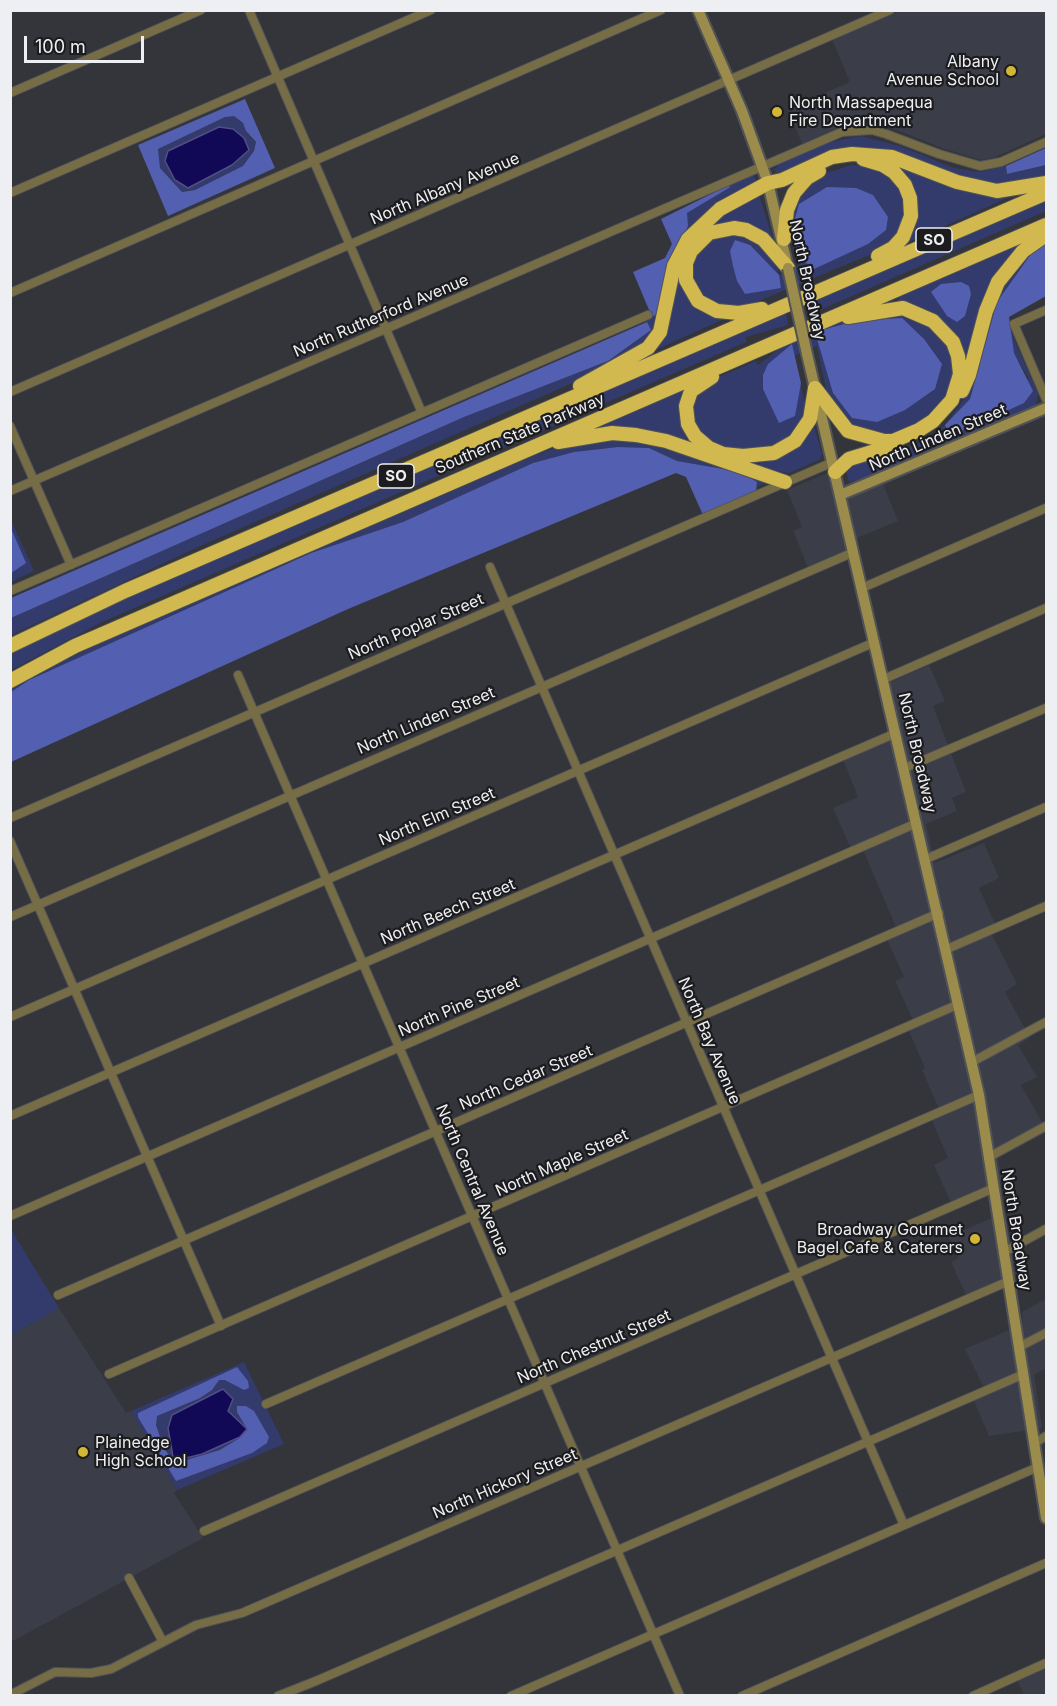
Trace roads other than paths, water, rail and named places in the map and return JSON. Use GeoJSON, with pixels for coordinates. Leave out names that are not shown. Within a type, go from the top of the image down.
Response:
{"type":"FeatureCollection","features":[{"type":"Feature","properties":{"kind":"highway"},"geometry":{"type":"LineString","coordinates":[[506,428],[648,348],[660,332],[674,266],[688,239],[706,219],[720,209],[768,183],[782,180],[832,157],[852,154],[892,157],[957,182],[997,191],[1047,183]]}},
{"type":"Feature","properties":{"kind":"highway"},"geometry":{"type":"LineString","coordinates":[[784,239],[787,210],[794,193],[807,178],[822,169],[837,163],[866,159],[882,165],[901,179],[910,198],[911,216],[903,237],[893,248],[822,288]]}},
{"type":"Feature","properties":{"kind":"highway","name":"Southern State Parkway"},"geometry":{"type":"LineString","coordinates":[[10,646],[125,591],[506,428],[781,305],[1047,193]]}},
{"type":"Feature","properties":{"kind":"highway","name":"Southern State Parkway"},"geometry":{"type":"LineString","coordinates":[[10,681],[75,646],[1047,225]]}},
{"type":"Feature","properties":{"kind":"highway"},"geometry":{"type":"LineString","coordinates":[[781,305],[739,313],[717,311],[698,301],[688,287],[687,263],[691,251],[709,234],[734,228],[746,230],[762,239],[788,268]]}},
{"type":"Feature","properties":{"kind":"highway"},"geometry":{"type":"LineString","coordinates":[[834,467],[849,459],[915,436],[948,412],[969,375],[986,311],[998,282],[1023,251],[1047,235]]}},
{"type":"Feature","properties":{"kind":"highway"},"geometry":{"type":"LineString","coordinates":[[815,388],[848,431],[884,441],[905,437],[933,421],[952,400],[957,386],[958,356],[952,342],[933,321],[918,313],[903,308],[829,320]]}},
{"type":"Feature","properties":{"kind":"highway"},"geometry":{"type":"LineString","coordinates":[[779,341],[700,383],[691,391],[686,414],[695,436],[709,448],[723,454],[743,456],[774,453],[795,441],[803,431],[810,419],[815,388]]}},
{"type":"Feature","properties":{"kind":"highway"},"geometry":{"type":"LineString","coordinates":[[524,450],[582,437],[612,433],[636,435],[666,441],[785,482]]}},
{"type":"Feature","properties":{"kind":"main road","name":"North Broadway"},"geometry":{"type":"LineString","coordinates":[[699,10],[762,166],[784,239],[807,354],[939,913],[979,1095],[1047,1518]]}},
{"type":"Feature","properties":{"kind":"main road","name":"North Linden Street"},"geometry":{"type":"LineString","coordinates":[[840,495],[1047,408]]}},
{"type":"Feature","properties":{"kind":"street"},"geometry":{"type":"LineString","coordinates":[[10,93],[201,10]]}},
{"type":"Feature","properties":{"kind":"street"},"geometry":{"type":"LineString","coordinates":[[249,10],[422,413]]}},
{"type":"Feature","properties":{"kind":"street"},"geometry":{"type":"LineString","coordinates":[[10,193],[431,10]]}},
{"type":"Feature","properties":{"kind":"street"},"geometry":{"type":"LineString","coordinates":[[10,292],[661,10]]}},
{"type":"Feature","properties":{"kind":"street","name":"North Albany Avenue"},"geometry":{"type":"LineString","coordinates":[[10,392],[890,10]]}},
{"type":"Feature","properties":{"kind":"street","name":"North Rutherford Avenue"},"geometry":{"type":"LineString","coordinates":[[10,492],[842,132],[852,130],[886,134],[943,156],[980,166],[1001,162],[1047,142]]}},
{"type":"Feature","properties":{"kind":"street"},"geometry":{"type":"LineString","coordinates":[[1047,310],[1014,324],[1047,399]]}},
{"type":"Feature","properties":{"kind":"street"},"geometry":{"type":"LineString","coordinates":[[10,591],[648,315]]}},
{"type":"Feature","properties":{"kind":"street"},"geometry":{"type":"LineString","coordinates":[[10,426],[71,565]]}},
{"type":"Feature","properties":{"kind":"street","name":"North Poplar Street"},"geometry":{"type":"LineString","coordinates":[[10,818],[785,482],[834,467]]}},
{"type":"Feature","properties":{"kind":"street"},"geometry":{"type":"LineString","coordinates":[[862,588],[1047,508]]}},
{"type":"Feature","properties":{"kind":"street","name":"North Linden Street"},"geometry":{"type":"LineString","coordinates":[[10,917],[854,552]]}},
{"type":"Feature","properties":{"kind":"street","name":"North Bay Avenue"},"geometry":{"type":"LineString","coordinates":[[490,567],[904,1525]]}},
{"type":"Feature","properties":{"kind":"street"},"geometry":{"type":"LineString","coordinates":[[884,679],[1047,608]]}},
{"type":"Feature","properties":{"kind":"street","name":"North Elm Street"},"geometry":{"type":"LineString","coordinates":[[10,1017],[875,642]]}},
{"type":"Feature","properties":{"kind":"street","name":"North Central Avenue"},"geometry":{"type":"LineString","coordinates":[[238,675],[680,1695]]}},
{"type":"Feature","properties":{"kind":"street"},"geometry":{"type":"LineString","coordinates":[[904,768],[1047,708]]}},
{"type":"Feature","properties":{"kind":"street","name":"North Beech Street"},"geometry":{"type":"LineString","coordinates":[[10,1116],[896,733]]}},
{"type":"Feature","properties":{"kind":"street"},"geometry":{"type":"LineString","coordinates":[[926,859],[1047,807]]}},
{"type":"Feature","properties":{"kind":"street","name":"North Pine Street"},"geometry":{"type":"LineString","coordinates":[[10,1216],[917,823]]}},
{"type":"Feature","properties":{"kind":"street"},"geometry":{"type":"LineString","coordinates":[[10,841],[221,1326]]}},
{"type":"Feature","properties":{"kind":"street"},"geometry":{"type":"LineString","coordinates":[[947,950],[1047,906]]}},
{"type":"Feature","properties":{"kind":"street","name":"North Cedar Street"},"geometry":{"type":"LineString","coordinates":[[58,1295],[939,913]]}},
{"type":"Feature","properties":{"kind":"street","name":"North Maple Street"},"geometry":{"type":"LineString","coordinates":[[109,1374],[959,1004]]}},
{"type":"Feature","properties":{"kind":"street"},"geometry":{"type":"LineString","coordinates":[[972,1062],[1047,1022]]}},
{"type":"Feature","properties":{"kind":"street"},"geometry":{"type":"LineString","coordinates":[[266,1404],[979,1095]]}},
{"type":"Feature","properties":{"kind":"street"},"geometry":{"type":"LineString","coordinates":[[989,1157],[1047,1126]]}},
{"type":"Feature","properties":{"kind":"street","name":"North Chestnut Street"},"geometry":{"type":"LineString","coordinates":[[204,1531],[994,1188]]}},
{"type":"Feature","properties":{"kind":"street"},"geometry":{"type":"LineString","coordinates":[[1004,1252],[1047,1229]]}},
{"type":"Feature","properties":{"kind":"street","name":"North Hickory Street"},"geometry":{"type":"LineString","coordinates":[[10,1695],[55,1672],[91,1673],[111,1669],[207,1621],[242,1613],[1009,1281]]}},
{"type":"Feature","properties":{"kind":"street"},"geometry":{"type":"LineString","coordinates":[[1019,1347],[1047,1333]]}},
{"type":"Feature","properties":{"kind":"street"},"geometry":{"type":"LineString","coordinates":[[278,1695],[316,1682],[1024,1374]]}},
{"type":"Feature","properties":{"kind":"street"},"geometry":{"type":"LineString","coordinates":[[1035,1443],[1047,1436]]}},
{"type":"Feature","properties":{"kind":"street"},"geometry":{"type":"LineString","coordinates":[[511,1695],[1038,1467]]}},
{"type":"Feature","properties":{"kind":"street"},"geometry":{"type":"LineString","coordinates":[[742,1695],[1047,1563]]}},
{"type":"Feature","properties":{"kind":"street"},"geometry":{"type":"LineString","coordinates":[[129,1578],[163,1642]]}},
{"type":"Feature","properties":{"kind":"street"},"geometry":{"type":"LineString","coordinates":[[973,1695],[1047,1664]]}},
{"type":"Feature","properties":{"kind":"place","name":"Albany Avenue School"},"geometry":{"type":"Point","coordinates":[1011,71]}},
{"type":"Feature","properties":{"kind":"place","name":"North Massapequa Fire Department"},"geometry":{"type":"Point","coordinates":[777,112]}},
{"type":"Feature","properties":{"kind":"place","name":"Broadway Gourmet Bagel Cafe & Caterers"},"geometry":{"type":"Point","coordinates":[975,1239]}},
{"type":"Feature","properties":{"kind":"place","name":"Plainedge High School"},"geometry":{"type":"Point","coordinates":[83,1452]}}]}
